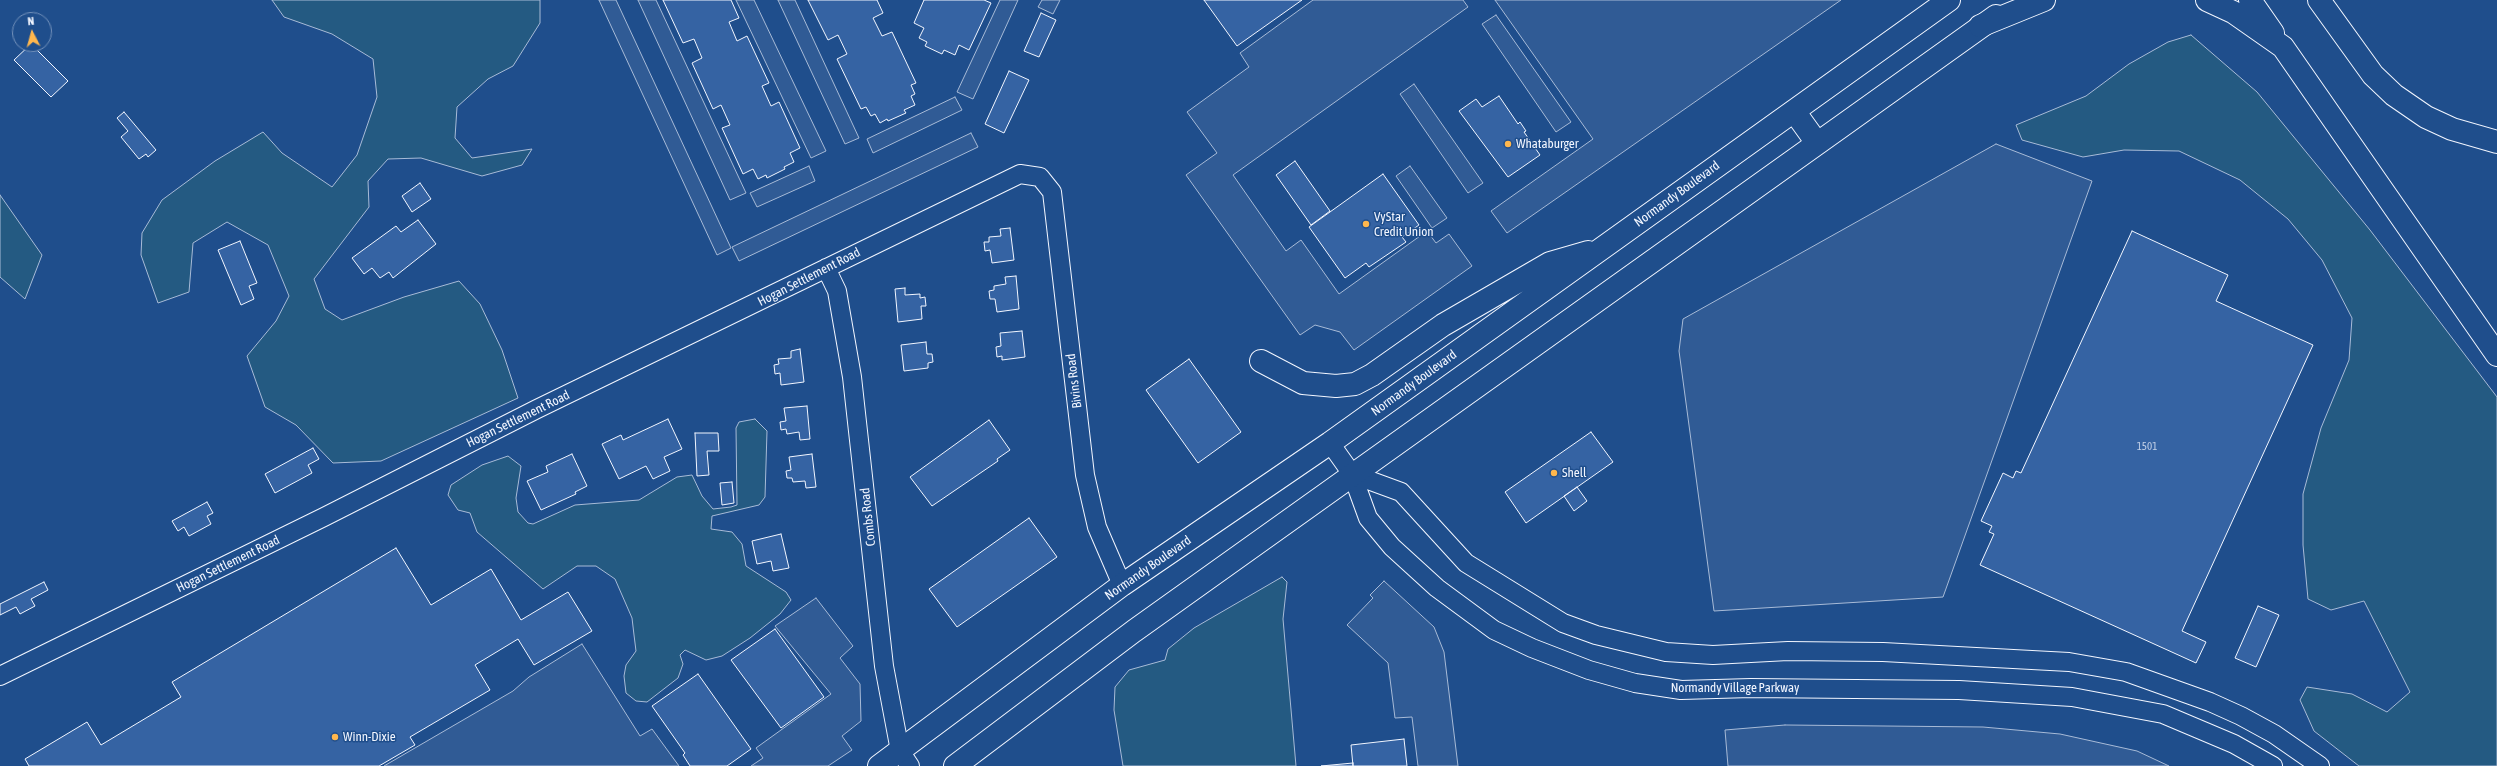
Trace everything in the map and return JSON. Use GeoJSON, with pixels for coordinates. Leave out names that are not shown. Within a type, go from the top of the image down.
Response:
{"type":"FeatureCollection","features":[{"type":"Feature","properties":{"kind":"main road","name":"Normandy Boulevard"},"geometry":{"type":"LineString","coordinates":[[879,766],[905,759],[1122,585],[1330,443],[1949,0]]}},
{"type":"Feature","properties":{"kind":"main road"},"geometry":{"type":"LineString","coordinates":[[956,766],[1134,631],[2018,0]]}},
{"type":"Feature","properties":{"kind":"main road"},"geometry":{"type":"LineString","coordinates":[[1980,26],[2044,0]]}},
{"type":"Feature","properties":{"kind":"main road"},"geometry":{"type":"LineString","coordinates":[[2207,0],[2233,12],[2283,48]]}},
{"type":"Feature","properties":{"kind":"main road"},"geometry":{"type":"LineString","coordinates":[[2250,0],[2497,355]]}},
{"type":"Feature","properties":{"kind":"main road"},"geometry":{"type":"LineString","coordinates":[[2325,5],[2374,75],[2394,95],[2426,117],[2452,129],[2497,142]]}},
{"type":"Feature","properties":{"kind":"main road"},"geometry":{"type":"LineString","coordinates":[[1794,111],[1817,143]]}},
{"type":"Feature","properties":{"kind":"main road"},"geometry":{"type":"LineString","coordinates":[[1261,361],[1303,382],[1336,386],[1355,384],[1372,375],[1443,325],[1550,262],[1604,247]]}},
{"type":"Feature","properties":{"kind":"street","name":"Hogan Settlement Road"},"geometry":{"type":"LineString","coordinates":[[0,676],[826,268],[1020,174],[1040,177]]}},
{"type":"Feature","properties":{"kind":"street","name":"Bivins Road"},"geometry":{"type":"LineString","coordinates":[[1040,177],[1052,192],[1085,475],[1098,527],[1122,585]]}},
{"type":"Feature","properties":{"kind":"street","name":"Combs Road"},"geometry":{"type":"LineString","coordinates":[[826,268],[837,291],[852,377],[884,666],[905,759]]}},
{"type":"Feature","properties":{"kind":"street","name":"Normandy Village Parkway"},"geometry":{"type":"LineString","coordinates":[[1330,443],[1352,474],[1368,518],[1392,547],[1437,588],[1494,630],[1532,648],[1588,670],[1635,683],[1681,690],[1751,688],[1959,690],[2072,697],[2163,714],[2234,744],[2273,766]]}},
{"type":"Feature","properties":{"kind":"street"},"geometry":{"type":"LineString","coordinates":[[1352,474],[1401,492],[1466,563],[1523,600],[1564,623],[1617,641],[1666,652],[1713,655],[1788,651],[1883,652],[2069,662],[2126,672],[2210,702],[2274,734],[2320,766]]}},
{"type":"Feature","properties":{"kind":"street"},"geometry":{"type":"LineString","coordinates":[[2197,728],[2210,702]]}},
{"type":"Feature","properties":{"kind":"shaded area"},"geometry":{"type":"Polygon","coordinates":[[[272,0],[540,0],[540,23],[513,66],[488,79],[457,107],[455,138],[472,158],[532,149],[522,165],[482,176],[421,158],[388,159],[368,181],[369,207],[314,279],[325,309],[342,320],[404,297],[459,281],[480,304],[502,350],[518,398],[381,461],[333,463],[296,425],[265,407],[247,356],[276,321],[289,296],[268,245],[227,222],[193,243],[189,292],[158,303],[141,255],[142,233],[162,200],[215,161],[263,132],[282,153],[332,187],[357,155],[377,97],[373,59],[332,34],[284,17],[272,0]]]}},
{"type":"Feature","properties":{"kind":"shaded area"},"geometry":{"type":"Polygon","coordinates":[[[599,0],[616,0],[731,248],[717,255],[599,0]]]}},
{"type":"Feature","properties":{"kind":"shaded area"},"geometry":{"type":"Polygon","coordinates":[[[638,0],[656,0],[746,193],[730,200],[638,0]]]}},
{"type":"Feature","properties":{"kind":"shaded area"},"geometry":{"type":"Polygon","coordinates":[[[736,0],[754,0],[826,151],[811,158],[736,0]]]}},
{"type":"Feature","properties":{"kind":"shaded area"},"geometry":{"type":"Polygon","coordinates":[[[778,0],[795,0],[859,138],[845,144],[778,0]]]}},
{"type":"Feature","properties":{"kind":"shaded area"},"geometry":{"type":"Polygon","coordinates":[[[1000,0],[1018,0],[973,99],[957,92],[1000,0]]]}},
{"type":"Feature","properties":{"kind":"shaded area"},"geometry":{"type":"Polygon","coordinates":[[[1042,0],[1060,0],[1053,14],[1038,7],[1042,0]]]}},
{"type":"Feature","properties":{"kind":"shaded area"},"geometry":{"type":"Polygon","coordinates":[[[1313,0],[1463,0],[1468,7],[1233,175],[1286,251],[1301,240],[1339,294],[1427,231],[1436,243],[1449,234],[1472,266],[1354,350],[1340,332],[1315,325],[1300,335],[1186,175],[1217,153],[1187,112],[1249,67],[1240,53],[1313,0]]]}},
{"type":"Feature","properties":{"kind":"shaded area"},"geometry":{"type":"Polygon","coordinates":[[[1495,0],[1841,0],[1507,233],[1491,211],[1593,139],[1495,0]]]}},
{"type":"Feature","properties":{"kind":"shaded area"},"geometry":{"type":"Polygon","coordinates":[[[1496,15],[1571,122],[1556,132],[1482,24],[1496,15]]]}},
{"type":"Feature","properties":{"kind":"shaded area"},"geometry":{"type":"Polygon","coordinates":[[[2191,35],[2257,92],[2370,230],[2497,397],[2497,766],[2359,766],[2314,731],[2300,700],[2307,687],[2352,694],[2387,712],[2410,692],[2364,601],[2331,610],[2308,599],[2303,545],[2303,494],[2321,428],[2349,360],[2352,318],[2322,260],[2288,219],[2240,180],[2179,151],[2124,150],[2083,157],[2022,140],[2016,125],[2086,96],[2129,64],[2168,42],[2191,35]]]}},
{"type":"Feature","properties":{"kind":"shaded area"},"geometry":{"type":"Polygon","coordinates":[[[1414,84],[1483,183],[1468,193],[1400,94],[1414,84]]]}},
{"type":"Feature","properties":{"kind":"shaded area"},"geometry":{"type":"Polygon","coordinates":[[[955,97],[962,110],[873,153],[867,139],[955,97]]]}},
{"type":"Feature","properties":{"kind":"shaded area"},"geometry":{"type":"Polygon","coordinates":[[[971,133],[978,147],[739,261],[732,247],[971,133]]]}},
{"type":"Feature","properties":{"kind":"shaded area"},"geometry":{"type":"Polygon","coordinates":[[[1996,144],[2092,181],[1943,597],[1714,611],[1679,351],[1683,319],[1996,144]]]}},
{"type":"Feature","properties":{"kind":"shaded area"},"geometry":{"type":"Polygon","coordinates":[[[809,166],[815,181],[757,207],[750,193],[809,166]]]}},
{"type":"Feature","properties":{"kind":"shaded area"},"geometry":{"type":"Polygon","coordinates":[[[1410,166],[1447,218],[1432,228],[1396,176],[1410,166]]]}},
{"type":"Feature","properties":{"kind":"shaded area"},"geometry":{"type":"Polygon","coordinates":[[[0,195],[42,255],[25,299],[0,277],[0,195]]]}},
{"type":"Feature","properties":{"kind":"shaded area"},"geometry":{"type":"Polygon","coordinates":[[[755,419],[767,431],[765,497],[759,505],[712,516],[711,529],[732,532],[742,544],[746,566],[786,592],[791,600],[780,614],[750,638],[722,656],[706,660],[685,650],[680,655],[683,664],[678,678],[647,702],[636,701],[626,693],[624,676],[626,665],[636,651],[632,618],[615,579],[596,566],[577,566],[543,589],[477,532],[470,513],[458,510],[448,495],[451,485],[482,465],[508,456],[521,466],[516,498],[518,512],[528,523],[533,524],[575,505],[639,500],[677,477],[692,475],[702,496],[713,509],[731,507],[737,505],[736,428],[739,422],[755,419]]]}},
{"type":"Feature","properties":{"kind":"shaded area"},"geometry":{"type":"Polygon","coordinates":[[[1282,577],[1287,582],[1283,619],[1296,766],[1123,766],[1114,710],[1115,687],[1129,670],[1165,660],[1168,649],[1194,628],[1282,577]]]}},
{"type":"Feature","properties":{"kind":"shaded area"},"geometry":{"type":"Polygon","coordinates":[[[1384,581],[1434,627],[1444,652],[1458,766],[1418,766],[1412,717],[1395,718],[1388,663],[1347,625],[1373,598],[1370,595],[1384,581]]]}},
{"type":"Feature","properties":{"kind":"shaded area"},"geometry":{"type":"Polygon","coordinates":[[[816,598],[853,646],[840,658],[860,684],[861,721],[842,736],[852,750],[828,766],[751,766],[763,758],[756,748],[831,694],[775,626],[816,598]]]}},
{"type":"Feature","properties":{"kind":"shaded area"},"geometry":{"type":"Polygon","coordinates":[[[582,644],[640,736],[652,729],[679,766],[384,766],[513,691],[529,677],[582,644]]]}},
{"type":"Feature","properties":{"kind":"shaded area"},"geometry":{"type":"Polygon","coordinates":[[[1785,725],[1983,727],[2060,734],[2137,751],[2169,766],[1728,766],[1725,730],[1785,725]]]}},
{"type":"Feature","properties":{"kind":"building"},"geometry":{"type":"Polygon","coordinates":[[[663,0],[731,0],[739,18],[729,22],[737,41],[747,36],[769,83],[762,86],[771,106],[779,102],[800,148],[790,153],[794,162],[784,167],[785,169],[767,178],[766,175],[758,179],[753,169],[743,174],[722,128],[730,125],[721,105],[713,109],[692,63],[702,58],[694,39],[683,43],[663,0]]]}},
{"type":"Feature","properties":{"kind":"building"},"geometry":{"type":"Polygon","coordinates":[[[808,0],[877,0],[883,13],[873,18],[882,36],[892,32],[916,83],[911,85],[915,94],[911,96],[915,105],[904,110],[906,113],[888,121],[887,119],[880,123],[875,114],[871,116],[866,107],[861,109],[837,59],[847,54],[838,35],[828,40],[808,0]]]}},
{"type":"Feature","properties":{"kind":"building"},"geometry":{"type":"Polygon","coordinates":[[[924,0],[984,0],[991,3],[969,50],[959,45],[955,55],[944,50],[942,54],[925,46],[927,42],[919,38],[924,28],[914,23],[924,0]]]}},
{"type":"Feature","properties":{"kind":"building"},"geometry":{"type":"Polygon","coordinates":[[[1204,0],[1302,0],[1237,46],[1204,0]]]}},
{"type":"Feature","properties":{"kind":"building"},"geometry":{"type":"Polygon","coordinates":[[[1041,13],[1056,20],[1039,57],[1024,51],[1041,13]]]}},
{"type":"Feature","properties":{"kind":"building"},"geometry":{"type":"Polygon","coordinates":[[[22,52],[39,52],[68,81],[51,97],[14,60],[22,52]]]}},
{"type":"Feature","properties":{"kind":"building"},"geometry":{"type":"Polygon","coordinates":[[[1009,71],[1029,80],[1004,133],[985,124],[1009,71]]]}},
{"type":"Feature","properties":{"kind":"building","name":"Whataburger"},"geometry":{"type":"Polygon","coordinates":[[[1499,96],[1518,124],[1520,122],[1526,131],[1524,132],[1540,155],[1508,177],[1459,111],[1476,99],[1482,107],[1499,96]]]}},
{"type":"Feature","properties":{"kind":"building"},"geometry":{"type":"Polygon","coordinates":[[[124,112],[156,150],[148,157],[146,154],[139,159],[121,137],[128,131],[117,118],[124,112]]]}},
{"type":"Feature","properties":{"kind":"building"},"geometry":{"type":"Polygon","coordinates":[[[1295,161],[1330,211],[1311,225],[1276,175],[1295,161]]]}},
{"type":"Feature","properties":{"kind":"building"},"geometry":{"type":"Polygon","coordinates":[[[1383,174],[1419,225],[1402,237],[1406,242],[1369,267],[1366,263],[1345,278],[1309,227],[1383,174]]]}},
{"type":"Feature","properties":{"kind":"building"},"geometry":{"type":"Polygon","coordinates":[[[420,183],[431,199],[412,212],[402,196],[420,183]]]}},
{"type":"Feature","properties":{"kind":"building"},"geometry":{"type":"Polygon","coordinates":[[[418,220],[436,244],[393,278],[389,272],[380,278],[372,268],[364,274],[352,258],[396,226],[401,232],[418,220]]]}},
{"type":"Feature","properties":{"kind":"building"},"geometry":{"type":"Polygon","coordinates":[[[1010,228],[1014,260],[992,263],[990,250],[985,251],[984,242],[989,242],[989,237],[1001,236],[1000,229],[1010,228]]]}},
{"type":"Feature","properties":{"kind":"building"},"geometry":{"type":"Polygon","coordinates":[[[2132,231],[2228,275],[2216,301],[2313,345],[2182,631],[2206,642],[2196,663],[1980,565],[1994,534],[1989,532],[1992,526],[1981,521],[2003,473],[2013,478],[2016,471],[2021,473],[2132,231]]]}},
{"type":"Feature","properties":{"kind":"building"},"geometry":{"type":"Polygon","coordinates":[[[240,241],[257,283],[249,286],[254,299],[241,305],[218,250],[240,241]]]}},
{"type":"Feature","properties":{"kind":"building"},"geometry":{"type":"Polygon","coordinates":[[[1016,276],[1019,309],[997,312],[995,299],[990,299],[989,291],[994,290],[994,286],[1006,284],[1005,277],[1016,276]]]}},
{"type":"Feature","properties":{"kind":"building"},"geometry":{"type":"Polygon","coordinates":[[[905,288],[905,295],[920,294],[920,298],[925,297],[926,306],[921,306],[922,319],[898,322],[895,289],[905,288]]]}},
{"type":"Feature","properties":{"kind":"building"},"geometry":{"type":"Polygon","coordinates":[[[1022,331],[1025,357],[1002,360],[1002,356],[997,357],[996,347],[1001,346],[1000,333],[1022,331]]]}},
{"type":"Feature","properties":{"kind":"building"},"geometry":{"type":"Polygon","coordinates":[[[926,342],[927,354],[932,354],[933,362],[928,363],[928,368],[904,371],[901,345],[926,342]]]}},
{"type":"Feature","properties":{"kind":"building"},"geometry":{"type":"Polygon","coordinates":[[[800,349],[804,382],[781,385],[780,373],[775,374],[774,365],[779,364],[778,359],[791,358],[791,351],[800,349]]]}},
{"type":"Feature","properties":{"kind":"building"},"geometry":{"type":"Polygon","coordinates":[[[1189,359],[1241,432],[1198,463],[1146,390],[1189,359]]]}},
{"type":"Feature","properties":{"kind":"building"},"geometry":{"type":"Polygon","coordinates":[[[807,406],[810,439],[800,440],[799,432],[787,434],[786,429],[781,430],[780,422],[786,421],[784,408],[807,406]]]}},
{"type":"Feature","properties":{"kind":"building"},"geometry":{"type":"Polygon","coordinates":[[[668,419],[682,449],[664,457],[670,471],[653,479],[646,466],[619,479],[602,444],[621,435],[623,440],[668,419]]]}},
{"type":"Feature","properties":{"kind":"building"},"geometry":{"type":"Polygon","coordinates":[[[989,420],[1010,450],[997,459],[998,461],[932,506],[910,477],[989,420]]]}},
{"type":"Feature","properties":{"kind":"building"},"geometry":{"type":"Polygon","coordinates":[[[1591,432],[1613,462],[1526,523],[1505,492],[1591,432]]]}},
{"type":"Feature","properties":{"kind":"building"},"geometry":{"type":"Polygon","coordinates":[[[695,433],[718,433],[719,451],[707,451],[709,475],[697,476],[695,433]]]}},
{"type":"Feature","properties":{"kind":"building"},"geometry":{"type":"Polygon","coordinates":[[[313,448],[319,459],[308,465],[312,473],[275,493],[265,474],[313,448]]]}},
{"type":"Feature","properties":{"kind":"building"},"geometry":{"type":"Polygon","coordinates":[[[572,454],[587,486],[575,492],[576,494],[541,510],[527,481],[548,472],[546,466],[572,454]]]}},
{"type":"Feature","properties":{"kind":"building"},"geometry":{"type":"Polygon","coordinates":[[[812,454],[816,487],[806,488],[805,481],[793,482],[792,478],[787,478],[786,471],[791,470],[789,457],[812,454]]]}},
{"type":"Feature","properties":{"kind":"building"},"geometry":{"type":"Polygon","coordinates":[[[732,482],[734,503],[722,505],[720,483],[732,482]]]}},
{"type":"Feature","properties":{"kind":"building"},"geometry":{"type":"Polygon","coordinates":[[[1577,487],[1587,501],[1574,511],[1564,496],[1577,487]]]}},
{"type":"Feature","properties":{"kind":"building"},"geometry":{"type":"Polygon","coordinates":[[[207,502],[213,513],[207,516],[211,524],[189,536],[184,527],[178,531],[172,521],[207,502]]]}},
{"type":"Feature","properties":{"kind":"building"},"geometry":{"type":"Polygon","coordinates":[[[1029,518],[1057,557],[957,627],[929,589],[1029,518]]]}},
{"type":"Feature","properties":{"kind":"building"},"geometry":{"type":"Polygon","coordinates":[[[781,534],[789,568],[773,571],[771,561],[757,564],[752,541],[781,534]]]}},
{"type":"Feature","properties":{"kind":"building"},"geometry":{"type":"Polygon","coordinates":[[[396,548],[431,605],[491,569],[521,620],[568,592],[592,631],[534,665],[518,639],[475,665],[490,690],[410,737],[415,745],[379,766],[29,766],[25,759],[87,722],[101,745],[181,697],[172,682],[396,548]]]}},
{"type":"Feature","properties":{"kind":"building"},"geometry":{"type":"Polygon","coordinates":[[[44,582],[48,590],[31,599],[35,606],[20,614],[16,607],[0,615],[0,604],[44,582]]]}},
{"type":"Feature","properties":{"kind":"building"},"geometry":{"type":"Polygon","coordinates":[[[2258,606],[2279,615],[2256,667],[2235,658],[2258,606]]]}},
{"type":"Feature","properties":{"kind":"building"},"geometry":{"type":"Polygon","coordinates":[[[775,629],[824,697],[781,728],[731,660],[775,629]]]}},
{"type":"Feature","properties":{"kind":"building"},"geometry":{"type":"Polygon","coordinates":[[[698,674],[751,749],[727,766],[690,766],[683,755],[685,753],[652,706],[698,674]]]}},
{"type":"Feature","properties":{"kind":"building"},"geometry":{"type":"Polygon","coordinates":[[[1404,739],[1407,766],[1353,766],[1351,745],[1404,739]]]}},
{"type":"Feature","properties":{"kind":"building"},"geometry":{"type":"Polygon","coordinates":[[[1353,763],[1353,766],[1321,766],[1353,763]]]}},
{"type":"Feature","properties":{"kind":"place","name":"Whataburger"},"geometry":{"type":"Point","coordinates":[1508,144]}},
{"type":"Feature","properties":{"kind":"place","name":"VyStar Credit Union"},"geometry":{"type":"Point","coordinates":[1366,224]}},
{"type":"Feature","properties":{"kind":"place","name":"Shell"},"geometry":{"type":"Point","coordinates":[1554,473]}},
{"type":"Feature","properties":{"kind":"place","name":"Winn-Dixie"},"geometry":{"type":"Point","coordinates":[335,737]}}]}
